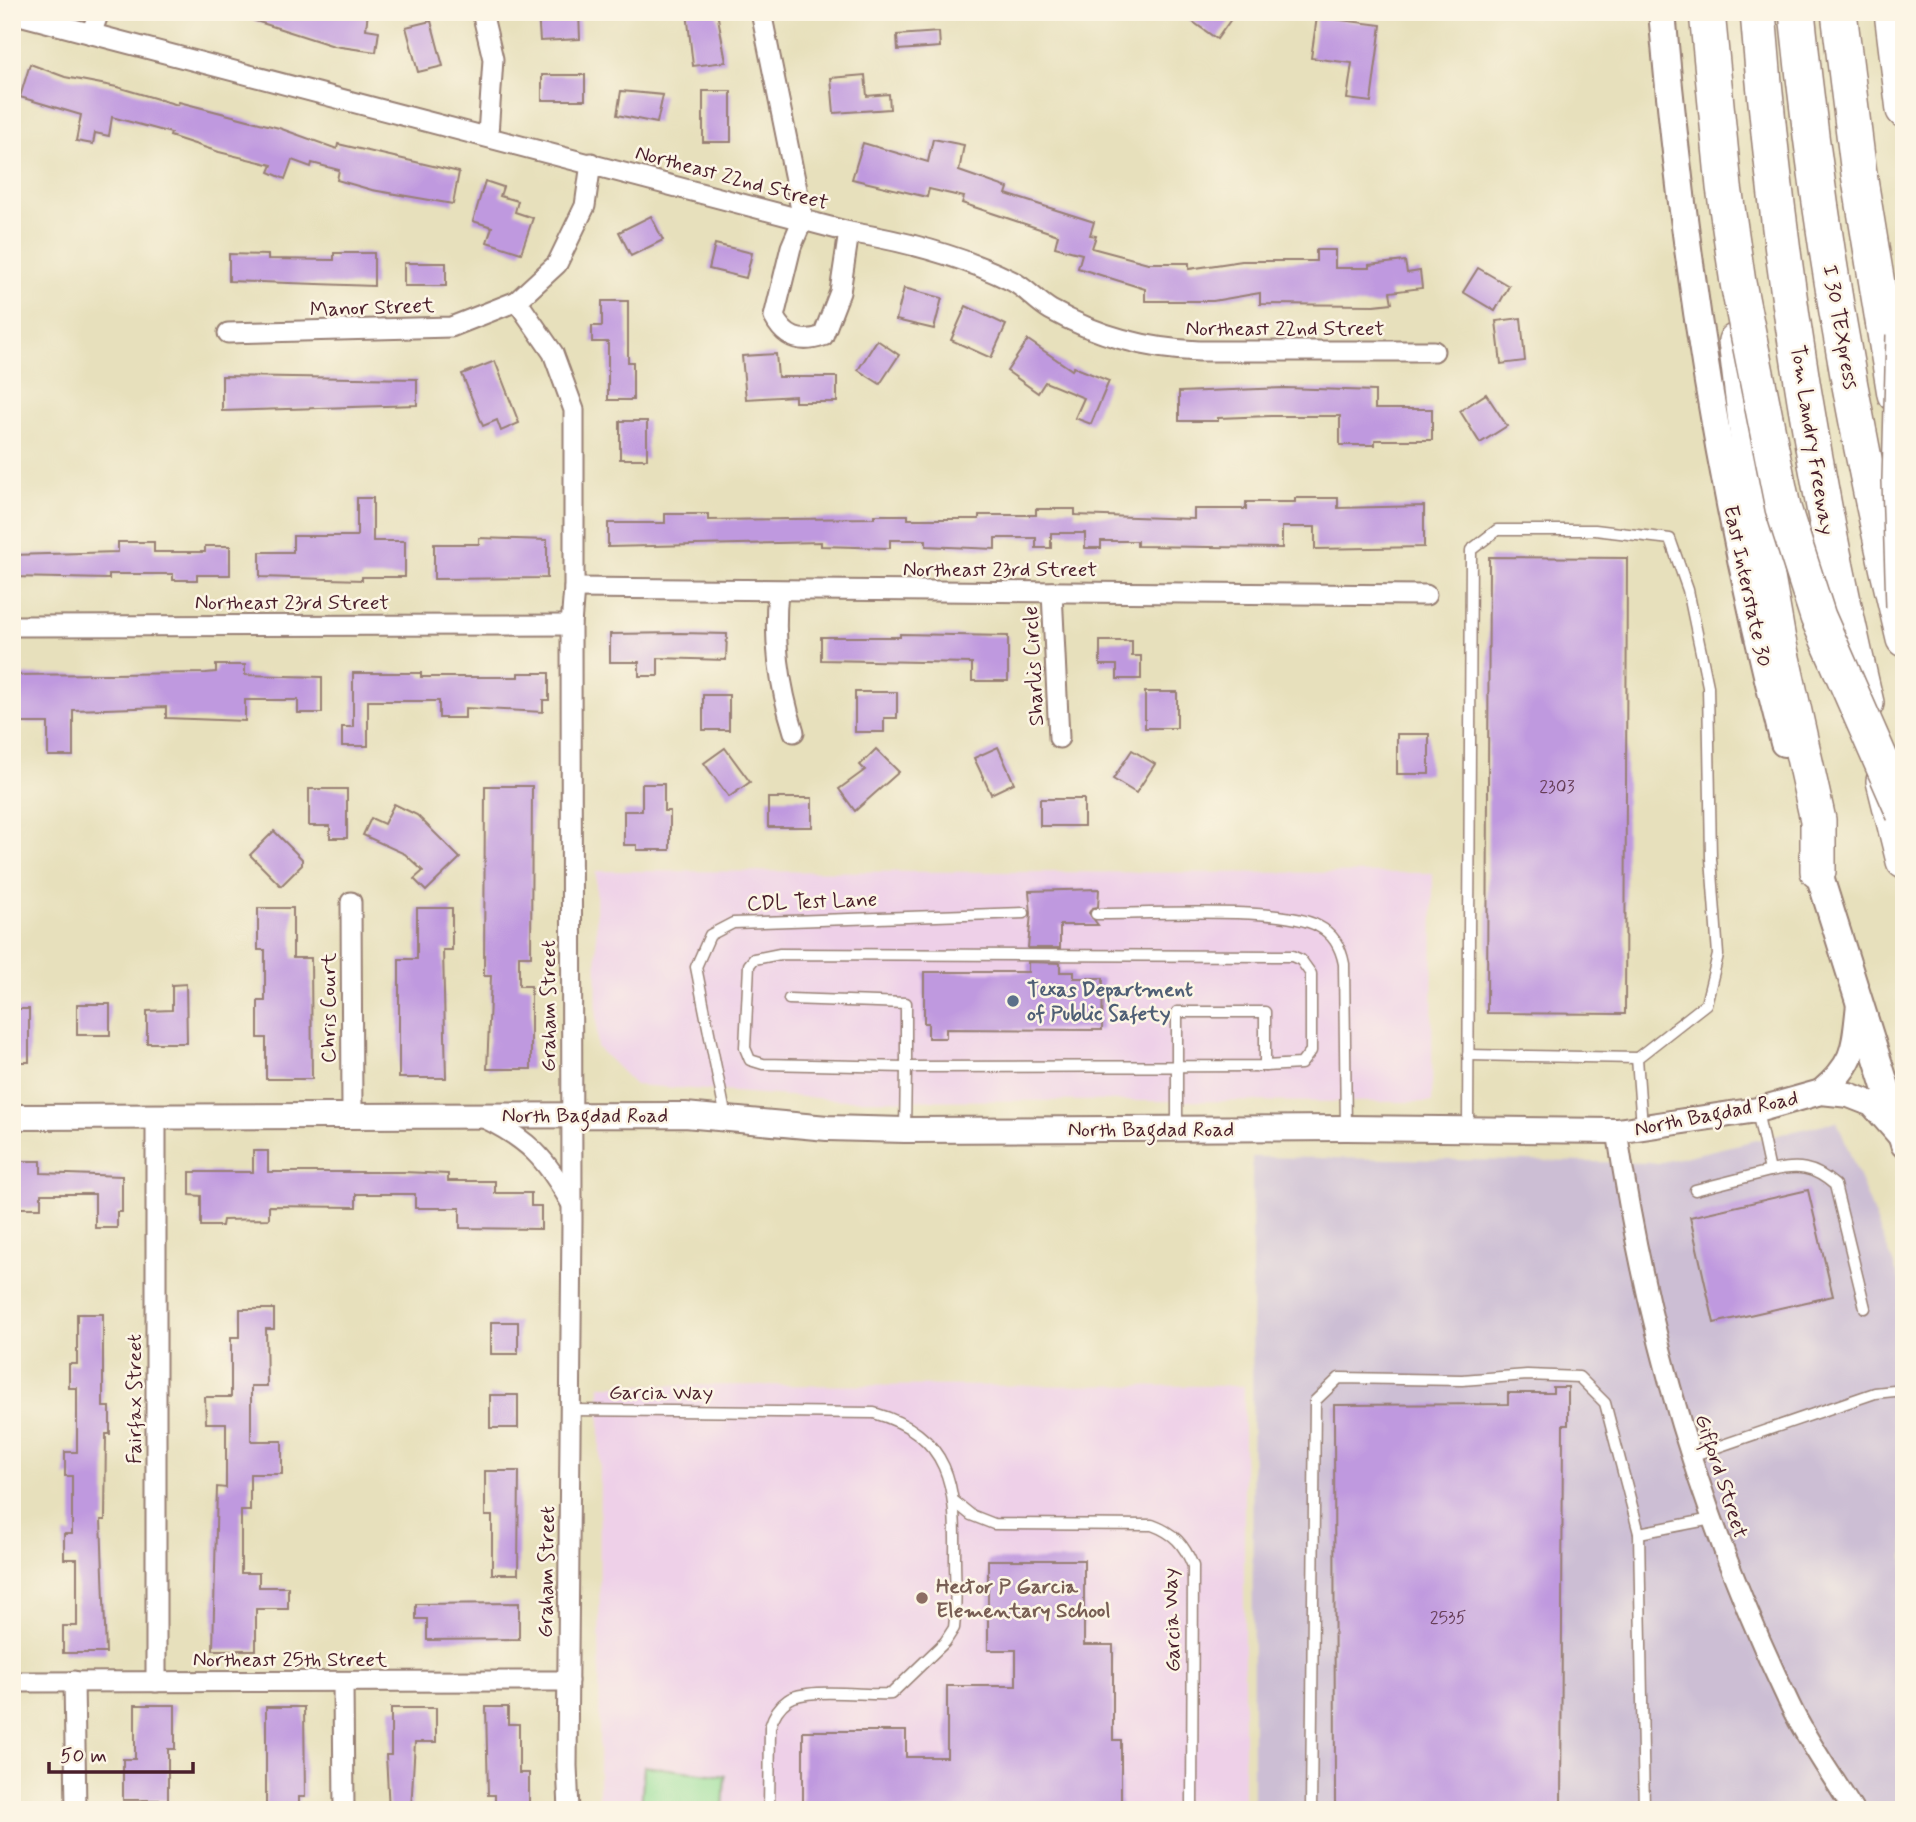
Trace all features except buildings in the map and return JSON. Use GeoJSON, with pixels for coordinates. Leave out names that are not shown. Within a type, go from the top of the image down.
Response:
{"type":"FeatureCollection","features":[{"type":"Feature","properties":{"kind":"highway"},"geometry":{"type":"LineString","coordinates":[[1707,12],[1724,187],[1738,283],[1783,508],[1818,617],[1904,813]]}},
{"type":"Feature","properties":{"kind":"highway"},"geometry":{"type":"LineString","coordinates":[[1717,12],[1731,287],[1738,361],[1761,543],[1778,640],[1818,820],[1818,871]]}},
{"type":"Feature","properties":{"kind":"highway","name":"Tom Landry Freeway"},"geometry":{"type":"LineString","coordinates":[[1758,12],[1779,222],[1821,503],[1904,862]]}},
{"type":"Feature","properties":{"kind":"highway","name":"I 30 TEXpress"},"geometry":{"type":"LineString","coordinates":[[1797,12],[1820,200],[1842,340],[1868,479],[1904,639]]}},
{"type":"Feature","properties":{"kind":"highway"},"geometry":{"type":"LineString","coordinates":[[1839,12],[1858,174],[1886,346],[1904,435]]}},
{"type":"Feature","properties":{"kind":"highway"},"geometry":{"type":"LineString","coordinates":[[1892,12],[1904,110]]}},
{"type":"Feature","properties":{"kind":"highway"},"geometry":{"type":"LineString","coordinates":[[1904,335],[1900,480],[1904,607]]}},
{"type":"Feature","properties":{"kind":"main road","name":"East Interstate 30"},"geometry":{"type":"LineString","coordinates":[[1662,12],[1676,158],[1700,329],[1732,515],[1773,699],[1818,871],[1903,1141]]}},
{"type":"Feature","properties":{"kind":"street"},"geometry":{"type":"LineString","coordinates":[[92,34],[99,12]]}},
{"type":"Feature","properties":{"kind":"street"},"geometry":{"type":"LineString","coordinates":[[482,12],[493,59],[488,135]]}},
{"type":"Feature","properties":{"kind":"street"},"geometry":{"type":"LineString","coordinates":[[761,12],[803,219],[791,247],[774,317],[780,329],[790,338],[811,340],[823,336],[839,292],[849,232]]}},
{"type":"Feature","properties":{"kind":"street","name":"Northeast 22nd Street"},"geometry":{"type":"LineString","coordinates":[[12,13],[488,135],[849,232],[892,239],[941,254],[1014,282],[1050,309],[1095,330],[1168,350],[1434,351]]}},
{"type":"Feature","properties":{"kind":"street","name":"Manor Street"},"geometry":{"type":"LineString","coordinates":[[228,333],[451,327],[517,300],[557,264],[585,206],[591,163]]}},
{"type":"Feature","properties":{"kind":"street","name":"Graham Street"},"geometry":{"type":"LineString","coordinates":[[517,300],[553,353],[574,410],[574,588],[571,625],[569,1810]]}},
{"type":"Feature","properties":{"kind":"street","name":"Northeast 23rd Street"},"geometry":{"type":"LineString","coordinates":[[574,588],[1426,595]]}},
{"type":"Feature","properties":{"kind":"street"},"geometry":{"type":"LineString","coordinates":[[778,591],[775,627],[782,695],[794,732]]}},
{"type":"Feature","properties":{"kind":"street","name":"Sharlis Circle"},"geometry":{"type":"LineString","coordinates":[[1052,592],[1059,738]]}},
{"type":"Feature","properties":{"kind":"street","name":"Northeast 23rd Street"},"geometry":{"type":"LineString","coordinates":[[12,625],[571,625]]}},
{"type":"Feature","properties":{"kind":"street","name":"Chris Court"},"geometry":{"type":"LineString","coordinates":[[351,902],[352,1114]]}},
{"type":"Feature","properties":{"kind":"street","name":"North Bagdad Road"},"geometry":{"type":"LineString","coordinates":[[1821,1092],[1842,1074],[1854,1049],[1859,1004]]}},
{"type":"Feature","properties":{"kind":"street","name":"North Bagdad Road"},"geometry":{"type":"LineString","coordinates":[[12,1117],[685,1115],[827,1128],[905,1130],[1346,1128],[1617,1131],[1757,1110],[1821,1092],[1849,1094],[1872,1104],[1903,1141]]}},
{"type":"Feature","properties":{"kind":"street","name":"Fairfax Street"},"geometry":{"type":"LineString","coordinates":[[156,1115],[156,1682]]}},
{"type":"Feature","properties":{"kind":"street","name":"North Bagdad Road"},"geometry":{"type":"LineString","coordinates":[[478,1115],[516,1133],[542,1157],[572,1206]]}},
{"type":"Feature","properties":{"kind":"street","name":"Gifford Street"},"geometry":{"type":"LineString","coordinates":[[1617,1131],[1635,1247],[1665,1374],[1712,1519],[1726,1560],[1791,1707],[1845,1807]]}},
{"type":"Feature","properties":{"kind":"street"},"geometry":{"type":"LineString","coordinates":[[74,1681],[76,1810]]}},
{"type":"Feature","properties":{"kind":"street","name":"Northeast 25th Street"},"geometry":{"type":"LineString","coordinates":[[12,1682],[568,1681]]}},
{"type":"Feature","properties":{"kind":"street"},"geometry":{"type":"LineString","coordinates":[[343,1682],[344,1810]]}},
{"type":"Feature","properties":{"kind":"lane"},"geometry":{"type":"LineString","coordinates":[[1468,1055],[1637,1058],[1706,1004],[1718,955],[1711,858],[1708,687],[1688,590],[1670,539],[1595,530],[1497,530],[1471,550],[1468,1055],[1468,1130]]}},
{"type":"Feature","properties":{"kind":"lane","name":"CDL Test Lane"},"geometry":{"type":"LineString","coordinates":[[726,1119],[696,967],[710,934],[733,923],[1024,913]]}},
{"type":"Feature","properties":{"kind":"lane"},"geometry":{"type":"LineString","coordinates":[[1096,914],[1272,915],[1318,925],[1342,949],[1346,1128]]}},
{"type":"Feature","properties":{"kind":"lane"},"geometry":{"type":"LineString","coordinates":[[780,954],[1292,956],[1301,960],[1311,974],[1311,1051],[1301,1064],[1265,1066],[906,1067],[763,1064],[750,1060],[745,1048],[749,965],[754,959],[780,954]]}},
{"type":"Feature","properties":{"kind":"lane"},"geometry":{"type":"LineString","coordinates":[[789,999],[906,1003],[905,1130]]}},
{"type":"Feature","properties":{"kind":"lane"},"geometry":{"type":"LineString","coordinates":[[1177,1129],[1177,1012],[1265,1012],[1265,1066]]}},
{"type":"Feature","properties":{"kind":"lane"},"geometry":{"type":"LineString","coordinates":[[1637,1058],[1642,1128]]}},
{"type":"Feature","properties":{"kind":"lane"},"geometry":{"type":"LineString","coordinates":[[1757,1110],[1770,1171]]}},
{"type":"Feature","properties":{"kind":"lane"},"geometry":{"type":"LineString","coordinates":[[1695,1190],[1797,1165],[1820,1172],[1835,1185],[1865,1308]]}},
{"type":"Feature","properties":{"kind":"lane"},"geometry":{"type":"LineString","coordinates":[[1311,1810],[1315,1401],[1339,1378],[1462,1380],[1527,1375],[1579,1377],[1605,1404],[1639,1533],[1644,1810]]}},
{"type":"Feature","properties":{"kind":"lane"},"geometry":{"type":"LineString","coordinates":[[1692,1457],[1875,1393],[1904,1390]]}},
{"type":"Feature","properties":{"kind":"lane","name":"Garcia Way"},"geometry":{"type":"LineString","coordinates":[[571,1410],[874,1413],[908,1426],[936,1449],[955,1502],[954,1628],[945,1642],[891,1694],[805,1695],[789,1699],[774,1716],[770,1727],[769,1810]]}},
{"type":"Feature","properties":{"kind":"lane","name":"Garcia Way"},"geometry":{"type":"LineString","coordinates":[[955,1502],[971,1515],[994,1524],[1152,1525],[1168,1531],[1181,1542],[1193,1566],[1192,1810]]}},
{"type":"Feature","properties":{"kind":"lane"},"geometry":{"type":"LineString","coordinates":[[1639,1533],[1712,1519]]}},
{"type":"Feature","properties":{"kind":"shaded area"},"geometry":{"type":"Polygon","coordinates":[[[596,871],[1433,873],[1432,1102],[846,1100],[635,1085],[597,1047],[596,871]]]}},
{"type":"Feature","properties":{"kind":"shaded area"},"geometry":{"type":"Polygon","coordinates":[[[1837,1121],[1904,1291],[1904,1810],[1253,1810],[1252,1157],[1658,1163],[1837,1121]]]}},
{"type":"Feature","properties":{"kind":"shaded area","name":"Hector P Garcia Elementary School"},"geometry":{"type":"Polygon","coordinates":[[[600,1385],[1244,1386],[1244,1810],[599,1810],[600,1385]]]}},
{"type":"Feature","properties":{"kind":"green space"},"geometry":{"type":"Polygon","coordinates":[[[644,1766],[725,1776],[723,1810],[641,1810],[644,1766]]]}},
{"type":"Feature","properties":{"kind":"place","name":"Texas Department of Public Safety"},"geometry":{"type":"Point","coordinates":[1013,1001]}},
{"type":"Feature","properties":{"kind":"place","name":"Hector P Garcia Elementary School"},"geometry":{"type":"Point","coordinates":[922,1598]}}]}
